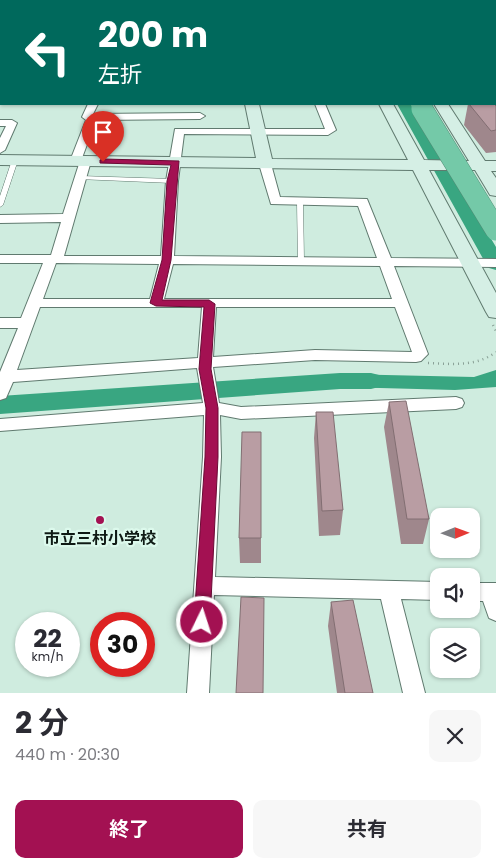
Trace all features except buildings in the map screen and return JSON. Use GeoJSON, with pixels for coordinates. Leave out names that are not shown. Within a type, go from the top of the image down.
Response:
{"type":"FeatureCollection","features":[{"type":"Feature","properties":{"kind":"highway"},"geometry":{"type":"LineString","coordinates":[[420,105],[496,230]]}},
{"type":"Feature","properties":{"kind":"highway"},"geometry":{"type":"LineString","coordinates":[[431,105],[496,208]]}},
{"type":"Feature","properties":{"kind":"street"},"geometry":{"type":"LineString","coordinates":[[92,105],[86,117],[200,116]]}},
{"type":"Feature","properties":{"kind":"street"},"geometry":{"type":"LineString","coordinates":[[151,105],[151,116]]}},
{"type":"Feature","properties":{"kind":"street"},"geometry":{"type":"LineString","coordinates":[[199,105],[202,131]]}},
{"type":"Feature","properties":{"kind":"street"},"geometry":{"type":"LineString","coordinates":[[92,117],[81,161],[80,178],[68,218],[2,385],[206,370],[315,355],[416,357],[421,353],[363,202],[274,201],[252,105]]}},
{"type":"Feature","properties":{"kind":"street"},"geometry":{"type":"LineString","coordinates":[[156,303],[166,260],[172,181],[179,131],[328,132],[331,130],[320,105]]}},
{"type":"Feature","properties":{"kind":"street"},"geometry":{"type":"LineString","coordinates":[[387,105],[434,164],[493,186]]}},
{"type":"Feature","properties":{"kind":"street"},"geometry":{"type":"LineString","coordinates":[[442,105],[493,186]]}},
{"type":"Feature","properties":{"kind":"street"},"geometry":{"type":"LineString","coordinates":[[0,123],[12,123],[0,150]]}},
{"type":"Feature","properties":{"kind":"street"},"geometry":{"type":"LineString","coordinates":[[434,164],[465,153],[464,141]]}},
{"type":"Feature","properties":{"kind":"street"},"geometry":{"type":"LineString","coordinates":[[8,160],[496,166]]}},
{"type":"Feature","properties":{"kind":"street"},"geometry":{"type":"LineString","coordinates":[[434,164],[432,180],[441,202],[441,208],[470,263],[495,318]]}},
{"type":"Feature","properties":{"kind":"street"},"geometry":{"type":"LineString","coordinates":[[0,219],[68,218]]}},
{"type":"Feature","properties":{"kind":"street"},"geometry":{"type":"LineString","coordinates":[[0,259],[493,263]]}},
{"type":"Feature","properties":{"kind":"street"},"geometry":{"type":"LineString","coordinates":[[34,303],[402,303]]}},
{"type":"Feature","properties":{"kind":"street"},"geometry":{"type":"LineString","coordinates":[[198,693],[212,457],[211,404],[206,370],[209,304]]}},
{"type":"Feature","properties":{"kind":"street"},"geometry":{"type":"LineString","coordinates":[[0,323],[26,324]]}},
{"type":"Feature","properties":{"kind":"street"},"geometry":{"type":"LineString","coordinates":[[0,425],[211,404],[241,413],[456,402]]}},
{"type":"Feature","properties":{"kind":"street"},"geometry":{"type":"LineString","coordinates":[[205,586],[430,591]]}},
{"type":"Feature","properties":{"kind":"street"},"geometry":{"type":"LineString","coordinates":[[389,590],[414,693]]}},
{"type":"Feature","properties":{"kind":"lane"},"geometry":{"type":"LineString","coordinates":[[0,205],[8,160]]}},
{"type":"Feature","properties":{"kind":"lane"},"geometry":{"type":"LineString","coordinates":[[80,178],[172,181]]}},
{"type":"Feature","properties":{"kind":"lane"},"geometry":{"type":"LineString","coordinates":[[300,202],[301,261]]}},
{"type":"Feature","properties":{"kind":"path"},"geometry":{"type":"LineString","coordinates":[[495,318],[496,331]]}},
{"type":"Feature","properties":{"kind":"shaded area"},"geometry":{"type":"Polygon","coordinates":[[[496,370],[496,387],[455,390],[342,387],[341,374],[474,377],[496,370]]]}},
{"type":"Feature","properties":{"kind":"waterway"},"geometry":{"type":"LineString","coordinates":[[405,105],[496,264]]}},
{"type":"Feature","properties":{"kind":"waterway"},"geometry":{"type":"LineString","coordinates":[[0,405],[340,381],[371,381]]}},
{"type":"Feature","properties":{"kind":"place","name":"市立三村小学校"},"geometry":{"type":"Point","coordinates":[100,520]}},
{"type":"Feature","properties":{"kind":"route"},"geometry":{"type":"LineString","coordinates":[[103,162],[176,162],[172,181],[166,260],[156,303],[209,304],[205,369],[212,408],[212,457],[202,622]]}}]}
